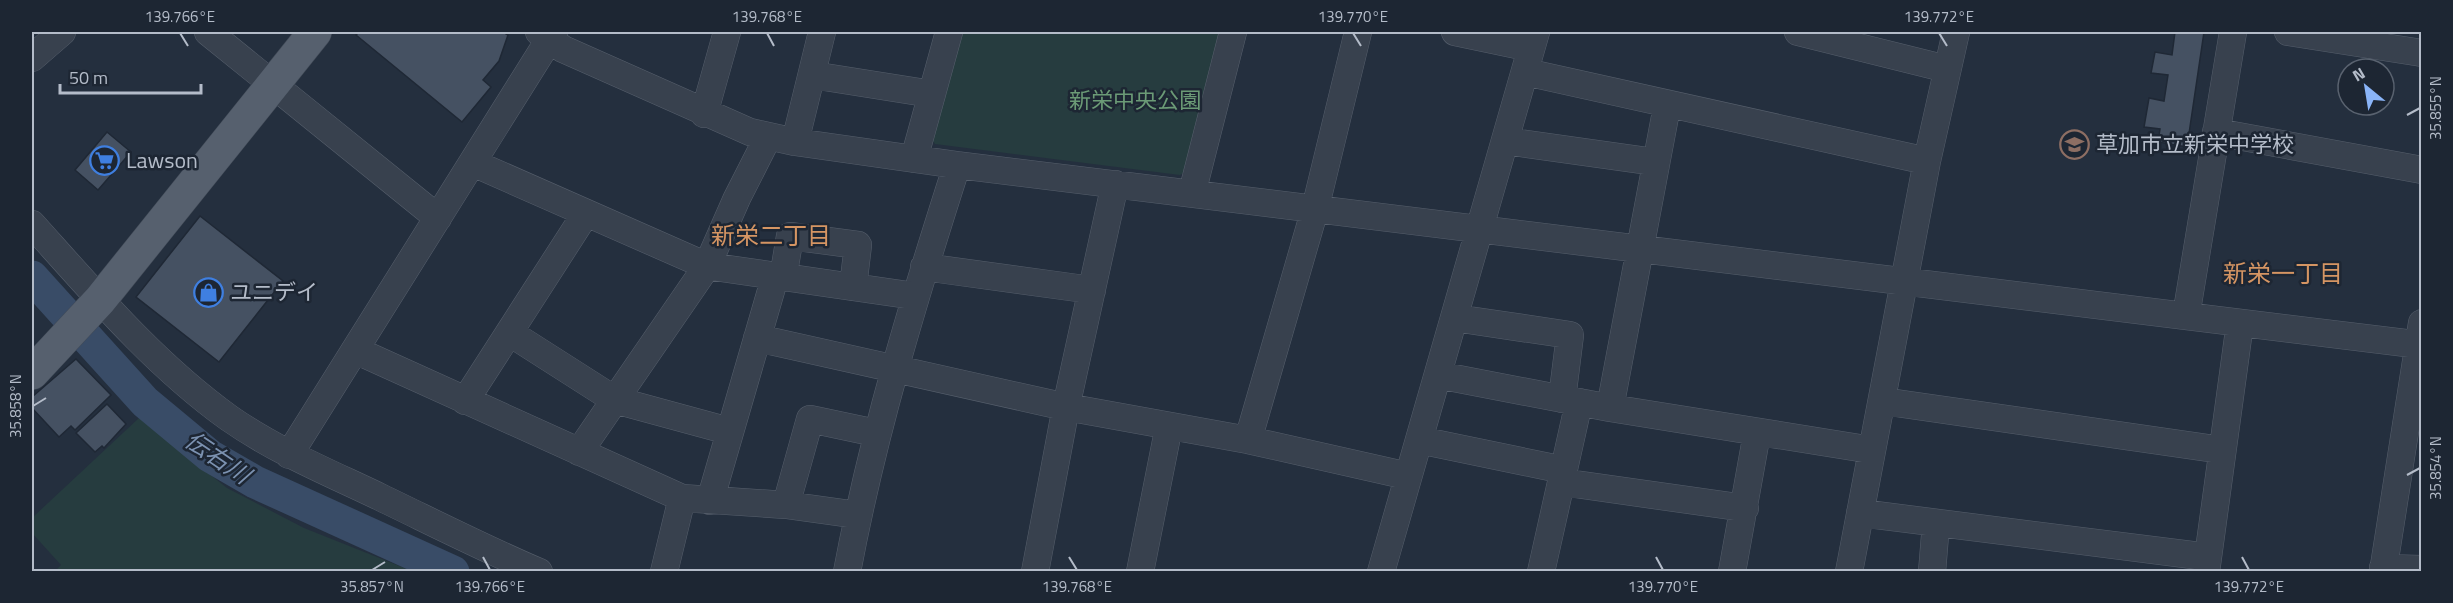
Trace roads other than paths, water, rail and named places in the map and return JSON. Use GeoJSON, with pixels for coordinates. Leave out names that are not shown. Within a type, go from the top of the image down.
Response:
{"type":"FeatureCollection","features":[{"type":"Feature","properties":{"kind":"main road"},"geometry":{"type":"LineString","coordinates":[[32,373],[94,307],[315,32]]}},
{"type":"Feature","properties":{"kind":"street"},"geometry":{"type":"LineString","coordinates":[[32,57],[62,32]]}},
{"type":"Feature","properties":{"kind":"street"},"geometry":{"type":"LineString","coordinates":[[208,32],[438,218]]}},
{"type":"Feature","properties":{"kind":"street"},"geometry":{"type":"LineString","coordinates":[[704,114],[727,32]]}},
{"type":"Feature","properties":{"kind":"street"},"geometry":{"type":"LineString","coordinates":[[795,142],[822,32]]}},
{"type":"Feature","properties":{"kind":"street"},"geometry":{"type":"LineString","coordinates":[[914,159],[949,32]]}},
{"type":"Feature","properties":{"kind":"street"},"geometry":{"type":"LineString","coordinates":[[1192,193],[1233,32]]}},
{"type":"Feature","properties":{"kind":"street"},"geometry":{"type":"LineString","coordinates":[[1248,440],[1315,209],[1358,32]]}},
{"type":"Feature","properties":{"kind":"street"},"geometry":{"type":"LineString","coordinates":[[1455,32],[1531,51],[1667,106],[1927,160]]}},
{"type":"Feature","properties":{"kind":"street"},"geometry":{"type":"LineString","coordinates":[[1798,32],[1947,69]]}},
{"type":"Feature","properties":{"kind":"street"},"geometry":{"type":"LineString","coordinates":[[1849,572],[1927,160],[1956,32]]}},
{"type":"Feature","properties":{"kind":"street"},"geometry":{"type":"LineString","coordinates":[[2186,316],[2233,32]]}},
{"type":"Feature","properties":{"kind":"street"},"geometry":{"type":"LineString","coordinates":[[2288,32],[2421,53]]}},
{"type":"Feature","properties":{"kind":"street"},"geometry":{"type":"LineString","coordinates":[[289,454],[474,163],[548,35],[563,49],[704,114],[768,137],[795,142],[957,165],[2240,323],[2420,338],[2411,455],[2383,570],[2421,570]]}},
{"type":"Feature","properties":{"kind":"street"},"geometry":{"type":"LineString","coordinates":[[1382,572],[1531,51]]}},
{"type":"Feature","properties":{"kind":"street"},"geometry":{"type":"LineString","coordinates":[[812,75],[932,94]]}},
{"type":"Feature","properties":{"kind":"street"},"geometry":{"type":"LineString","coordinates":[[1611,408],[1638,248],[1667,106]]}},
{"type":"Feature","properties":{"kind":"street"},"geometry":{"type":"LineString","coordinates":[[2216,132],[2421,170]]}},
{"type":"Feature","properties":{"kind":"street"},"geometry":{"type":"LineString","coordinates":[[579,452],[707,266],[736,198],[768,137]]}},
{"type":"Feature","properties":{"kind":"street"},"geometry":{"type":"LineString","coordinates":[[1506,141],[1655,162]]}},
{"type":"Feature","properties":{"kind":"street"},"geometry":{"type":"LineString","coordinates":[[474,163],[707,266],[915,296]]}},
{"type":"Feature","properties":{"kind":"street"},"geometry":{"type":"LineString","coordinates":[[847,572],[876,433],[915,296],[957,165]]}},
{"type":"Feature","properties":{"kind":"street"},"geometry":{"type":"LineString","coordinates":[[1035,572],[1066,407],[1115,184]]}},
{"type":"Feature","properties":{"kind":"street"},"geometry":{"type":"LineString","coordinates":[[465,401],[586,213]]}},
{"type":"Feature","properties":{"kind":"street"},"geometry":{"type":"LineString","coordinates":[[32,224],[94,307],[230,418],[289,454],[492,552],[539,572]]}},
{"type":"Feature","properties":{"kind":"street"},"geometry":{"type":"LineString","coordinates":[[710,501],[757,338],[779,277],[790,236],[858,245],[853,287]]}},
{"type":"Feature","properties":{"kind":"street"},"geometry":{"type":"LineString","coordinates":[[924,267],[1092,290]]}},
{"type":"Feature","properties":{"kind":"street"},"geometry":{"type":"LineString","coordinates":[[1455,318],[1570,335],[1570,401],[1563,476],[1541,572]]}},
{"type":"Feature","properties":{"kind":"street"},"geometry":{"type":"LineString","coordinates":[[1860,513],[2207,565],[2240,323]]}},
{"type":"Feature","properties":{"kind":"street"},"geometry":{"type":"LineString","coordinates":[[510,333],[615,400],[729,431]]}},
{"type":"Feature","properties":{"kind":"street"},"geometry":{"type":"LineString","coordinates":[[757,338],[1066,407],[1248,440],[1408,476]]}},
{"type":"Feature","properties":{"kind":"street"},"geometry":{"type":"LineString","coordinates":[[355,350],[682,498],[786,505],[858,515]]}},
{"type":"Feature","properties":{"kind":"street"},"geometry":{"type":"LineString","coordinates":[[1438,375],[1570,401],[1872,450]]}},
{"type":"Feature","properties":{"kind":"street"},"geometry":{"type":"LineString","coordinates":[[1882,401],[2222,450]]}},
{"type":"Feature","properties":{"kind":"street"},"geometry":{"type":"LineString","coordinates":[[786,505],[810,419],[876,433]]}},
{"type":"Feature","properties":{"kind":"street"},"geometry":{"type":"LineString","coordinates":[[1140,572],[1169,426]]}},
{"type":"Feature","properties":{"kind":"street"},"geometry":{"type":"LineString","coordinates":[[1732,572],[1757,433]]}},
{"type":"Feature","properties":{"kind":"street"},"geometry":{"type":"LineString","coordinates":[[1419,440],[1563,476],[1745,508]]}},
{"type":"Feature","properties":{"kind":"street"},"geometry":{"type":"LineString","coordinates":[[664,572],[682,498]]}},
{"type":"Feature","properties":{"kind":"street"},"geometry":{"type":"LineString","coordinates":[[1932,572],[1936,523]]}},
{"type":"Feature","properties":{"kind":"waterway","name":"伝右川"},"geometry":{"type":"LineString","coordinates":[[32,277],[145,402],[210,456],[255,482],[453,572]]}},
{"type":"Feature","properties":{"kind":"place","name":"草加市立新栄中学校"},"geometry":{"type":"Point","coordinates":[2075,144]}},
{"type":"Feature","properties":{"kind":"place","name":"Lawson"},"geometry":{"type":"Point","coordinates":[105,160]}},
{"type":"Feature","properties":{"kind":"place","name":"ユニデイ"},"geometry":{"type":"Point","coordinates":[209,292]}},
{"type":"Feature","properties":{"kind":"district","name":"新栄二丁目"},"geometry":{"type":"Point","coordinates":[771,235]}},
{"type":"Feature","properties":{"kind":"district","name":"新栄一丁目"},"geometry":{"type":"Point","coordinates":[2283,273]}},
{"type":"Feature","properties":{"kind":"park label","name":"新栄中央公園"},"geometry":{"type":"Point","coordinates":[1135,100]}}]}
